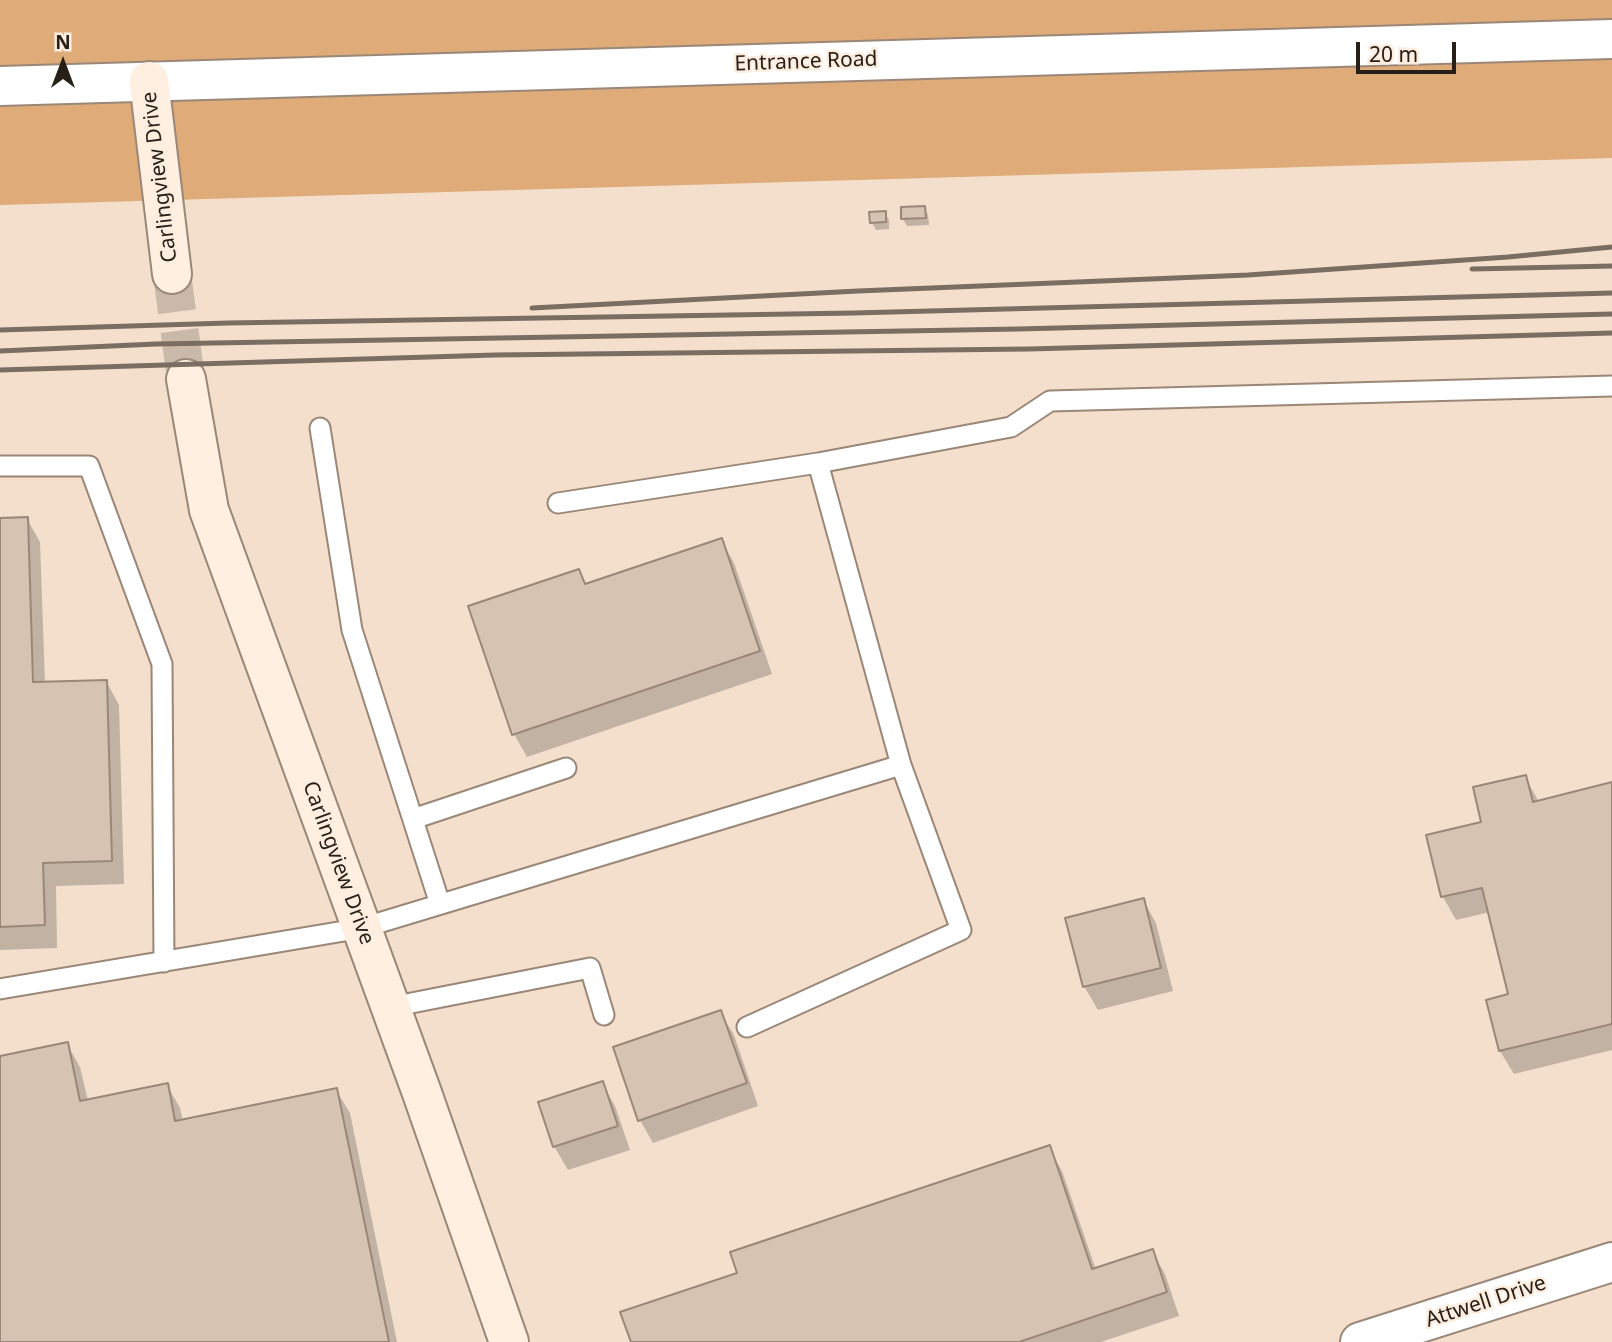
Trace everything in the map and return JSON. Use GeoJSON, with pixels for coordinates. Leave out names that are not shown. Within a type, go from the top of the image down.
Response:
{"type":"FeatureCollection","features":[{"type":"Feature","properties":{"kind":"street","name":"Entrance Road"},"geometry":{"type":"LineString","coordinates":[[0,86],[1612,39]]}},
{"type":"Feature","properties":{"kind":"street","name":"Carlingview Drive"},"geometry":{"type":"LineString","coordinates":[[149,81],[172,274]]}},
{"type":"Feature","properties":{"kind":"street","name":"Carlingview Drive"},"geometry":{"type":"LineString","coordinates":[[186,379],[209,510],[391,1007],[509,1342]]}},
{"type":"Feature","properties":{"kind":"street","name":"Attwell Drive"},"geometry":{"type":"LineString","coordinates":[[1360,1342],[1612,1262]]}},
{"type":"Feature","properties":{"kind":"lane"},"geometry":{"type":"LineString","coordinates":[[558,503],[818,463],[1012,427],[1050,401],[1612,386]]}},
{"type":"Feature","properties":{"kind":"lane"},"geometry":{"type":"LineString","coordinates":[[320,428],[352,630],[440,904]]}},
{"type":"Feature","properties":{"kind":"lane"},"geometry":{"type":"LineString","coordinates":[[747,1027],[961,930],[901,765],[818,463]]}},
{"type":"Feature","properties":{"kind":"lane"},"geometry":{"type":"LineString","coordinates":[[0,466],[89,466],[162,664],[164,962]]}},
{"type":"Feature","properties":{"kind":"lane"},"geometry":{"type":"LineString","coordinates":[[0,989],[362,928],[901,765]]}},
{"type":"Feature","properties":{"kind":"lane"},"geometry":{"type":"LineString","coordinates":[[413,819],[566,768]]}},
{"type":"Feature","properties":{"kind":"lane"},"geometry":{"type":"LineString","coordinates":[[391,1007],[590,968],[604,1015]]}},
{"type":"Feature","properties":{"kind":"shaded area"},"geometry":{"type":"Polygon","coordinates":[[[0,0],[1612,0],[1612,158],[0,205],[0,0]]]}},
{"type":"Feature","properties":{"kind":"building"},"geometry":{"type":"Polygon","coordinates":[[[925,206],[926,218],[901,219],[901,207],[925,206]]]}},
{"type":"Feature","properties":{"kind":"building"},"geometry":{"type":"Polygon","coordinates":[[[886,211],[886,222],[870,223],[869,212],[886,211]]]}},
{"type":"Feature","properties":{"kind":"building"},"geometry":{"type":"Polygon","coordinates":[[[28,517],[33,682],[107,680],[112,861],[43,863],[45,925],[0,927],[0,518],[28,517]]]}},
{"type":"Feature","properties":{"kind":"building"},"geometry":{"type":"Polygon","coordinates":[[[722,538],[760,651],[512,735],[468,606],[579,569],[585,584],[722,538]]]}},
{"type":"Feature","properties":{"kind":"building"},"geometry":{"type":"Polygon","coordinates":[[[1526,775],[1533,802],[1612,782],[1612,1024],[1499,1051],[1486,1000],[1508,994],[1482,888],[1441,897],[1426,835],[1481,822],[1473,787],[1526,775]]]}},
{"type":"Feature","properties":{"kind":"building"},"geometry":{"type":"Polygon","coordinates":[[[1144,898],[1161,968],[1083,987],[1065,918],[1144,898]]]}},
{"type":"Feature","properties":{"kind":"building"},"geometry":{"type":"Polygon","coordinates":[[[721,1010],[747,1083],[638,1121],[613,1047],[721,1010]]]}},
{"type":"Feature","properties":{"kind":"building"},"geometry":{"type":"Polygon","coordinates":[[[68,1042],[80,1101],[168,1083],[175,1121],[337,1088],[389,1342],[0,1342],[0,1056],[68,1042]]]}},
{"type":"Feature","properties":{"kind":"building"},"geometry":{"type":"Polygon","coordinates":[[[603,1081],[618,1126],[553,1147],[538,1102],[603,1081]]]}},
{"type":"Feature","properties":{"kind":"building"},"geometry":{"type":"Polygon","coordinates":[[[1050,1145],[1092,1269],[1153,1249],[1167,1292],[1019,1342],[631,1342],[620,1312],[737,1273],[730,1252],[1050,1145]]]}},
{"type":"Feature","properties":{"kind":"tunnel"},"geometry":{"type":"LineString","coordinates":[[172,274],[186,379]]}},
{"type":"Feature","properties":{"kind":"railway"},"geometry":{"type":"LineString","coordinates":[[532,308],[1248,275],[1612,247]]}},
{"type":"Feature","properties":{"kind":"railway"},"geometry":{"type":"LineString","coordinates":[[1472,269],[1612,266]]}},
{"type":"Feature","properties":{"kind":"railway"},"geometry":{"type":"LineString","coordinates":[[0,330],[228,323],[854,313],[1612,293]]}},
{"type":"Feature","properties":{"kind":"railway"},"geometry":{"type":"LineString","coordinates":[[0,351],[156,344],[1018,329],[1612,314]]}},
{"type":"Feature","properties":{"kind":"railway"},"geometry":{"type":"LineString","coordinates":[[0,370],[495,355],[1029,349],[1612,333]]}}]}
